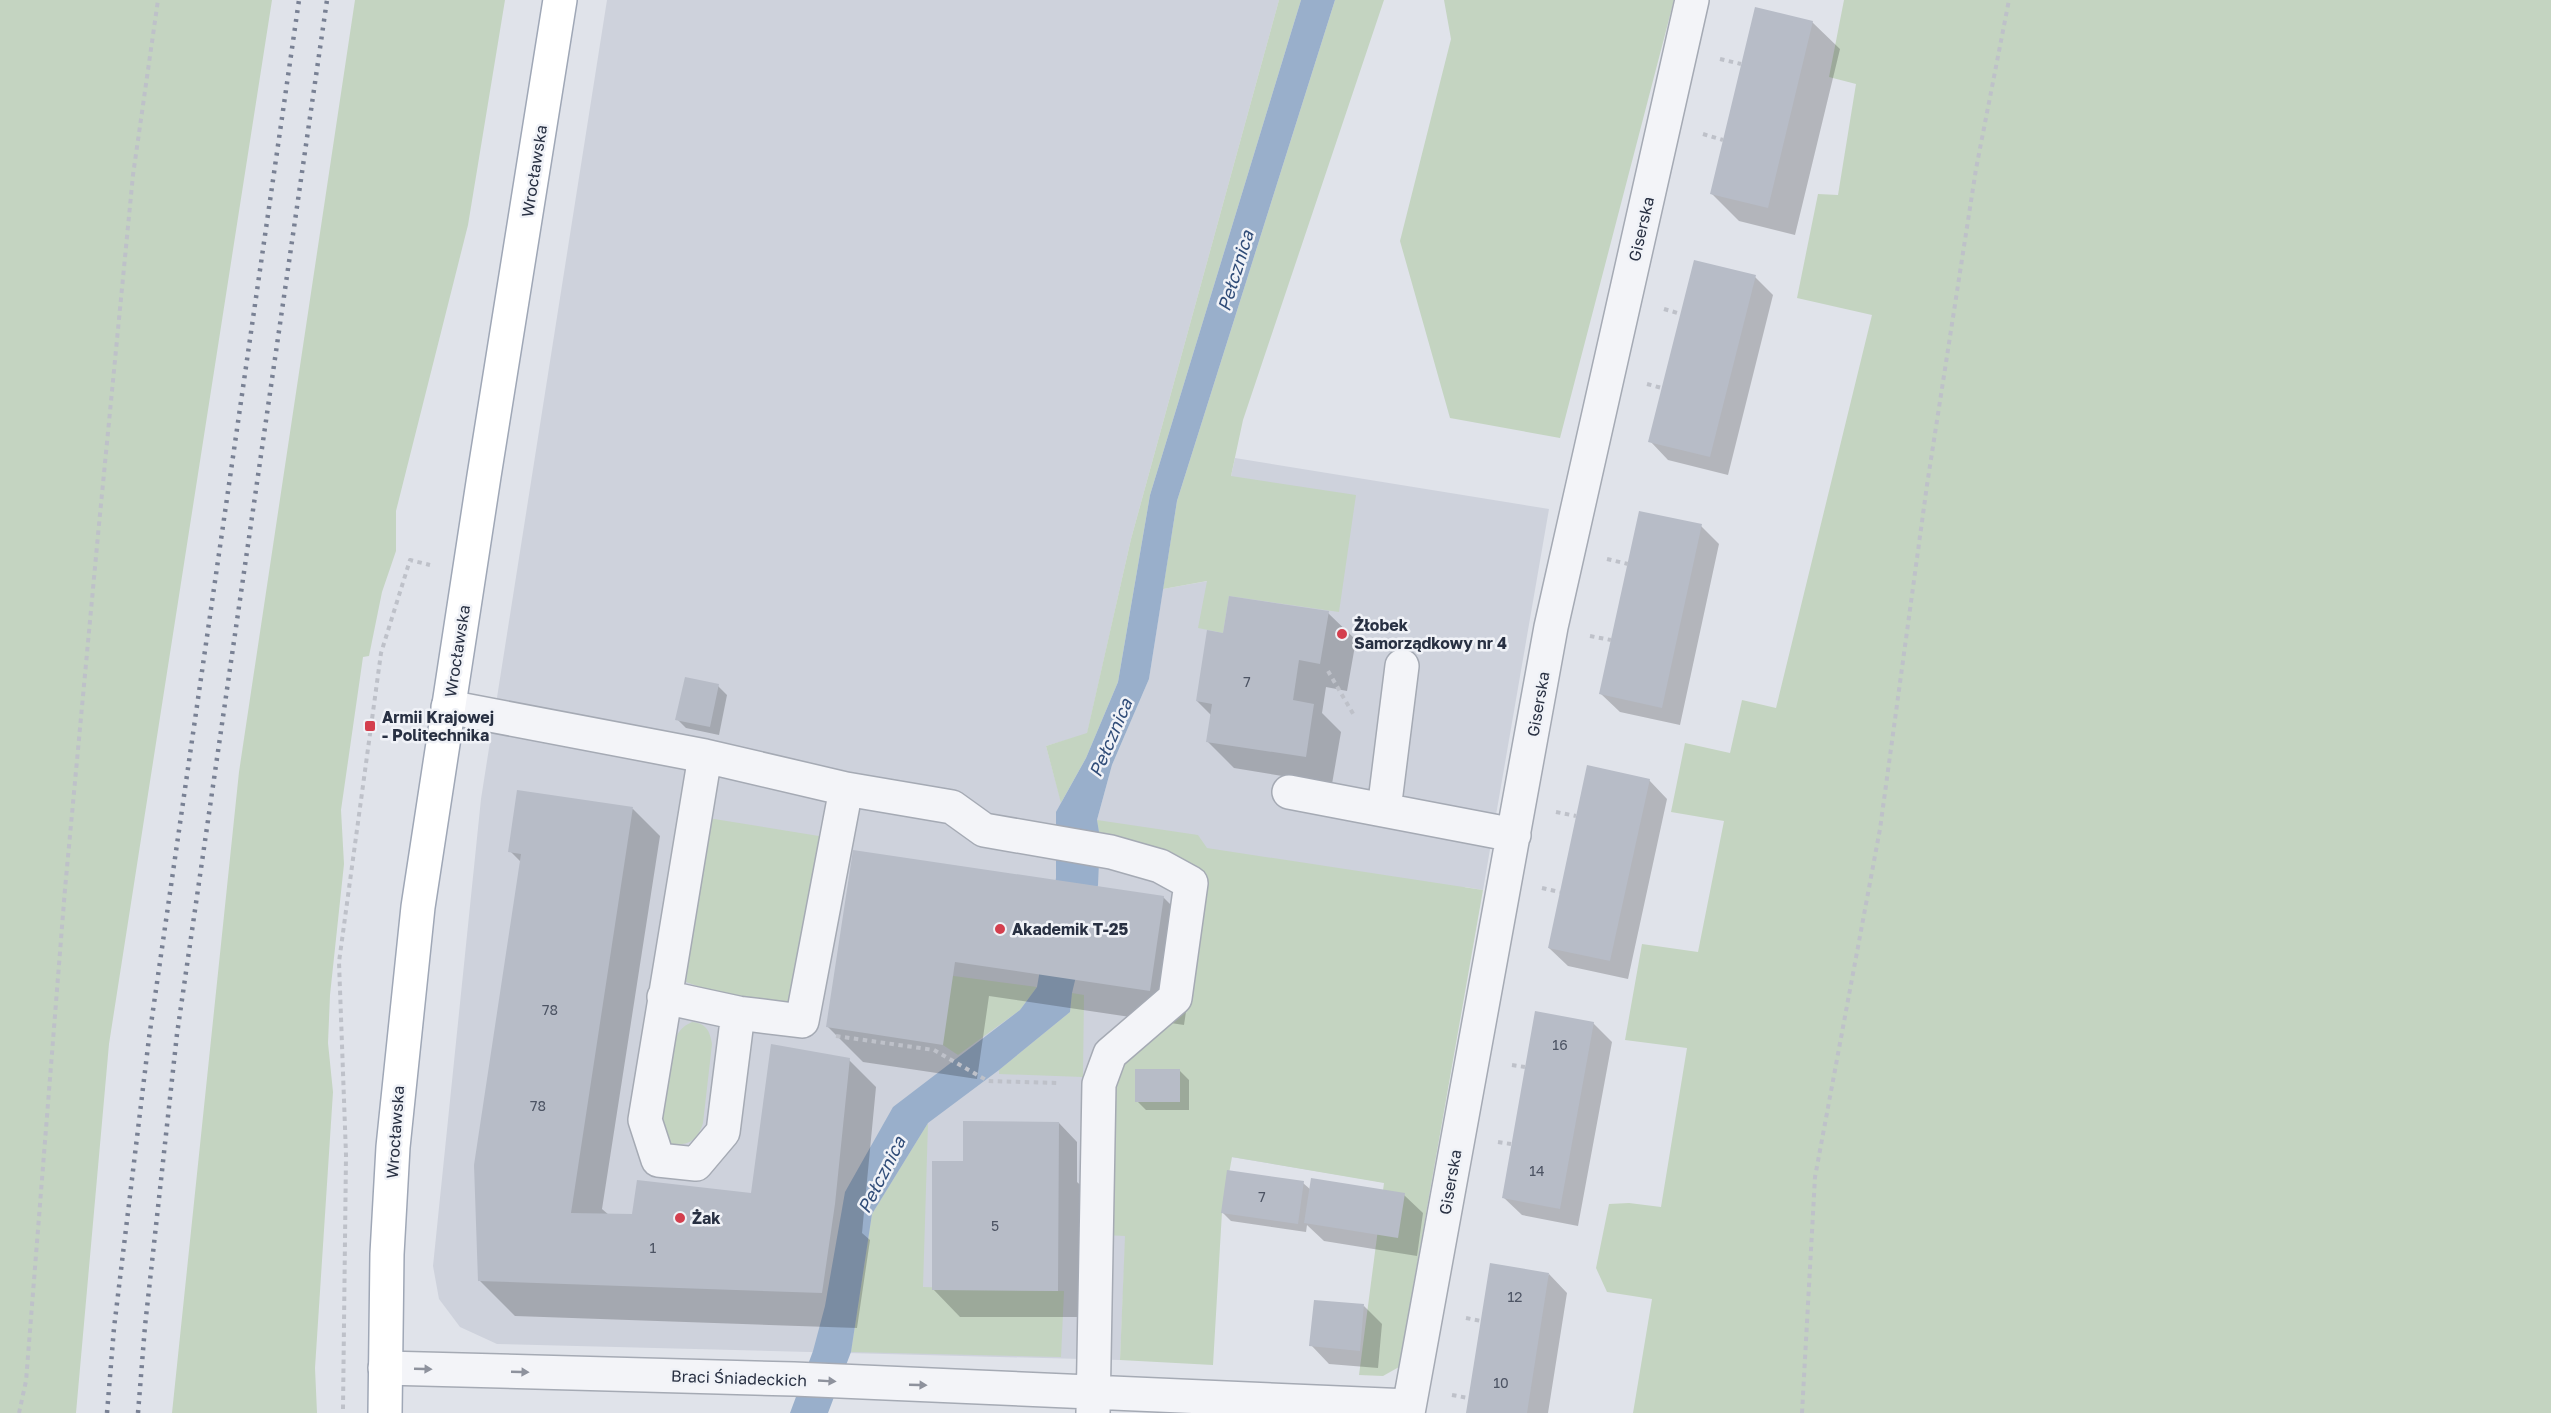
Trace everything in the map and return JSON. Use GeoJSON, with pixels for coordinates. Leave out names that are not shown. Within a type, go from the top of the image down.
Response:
{"type":"FeatureCollection","features":[{"type":"Feature","properties":{"kind":"main road","name":"Wrocławska"},"geometry":{"type":"LineString","coordinates":[[385,1413],[387,1254],[393,1147],[418,907],[560,0]]}},
{"type":"Feature","properties":{"kind":"street","name":"Giserska"},"geometry":{"type":"LineString","coordinates":[[1408,1410],[1551,627],[1692,0]]}},
{"type":"Feature","properties":{"kind":"street"},"geometry":{"type":"LineString","coordinates":[[1384,810],[1402,666]]}},
{"type":"Feature","properties":{"kind":"street"},"geometry":{"type":"LineString","coordinates":[[448,707],[705,756],[846,789],[952,807],[984,830],[1111,852],[1160,866],[1191,883],[1175,998],[1110,1054],[1099,1084],[1093,1402]]}},
{"type":"Feature","properties":{"kind":"street"},"geometry":{"type":"LineString","coordinates":[[705,756],[645,1120],[658,1160],[696,1164],[723,1132],[738,1013]]}},
{"type":"Feature","properties":{"kind":"street"},"geometry":{"type":"LineString","coordinates":[[664,997],[738,1013],[802,1021],[846,789]]}},
{"type":"Feature","properties":{"kind":"street"},"geometry":{"type":"LineString","coordinates":[[1289,792],[1514,835]]}},
{"type":"Feature","properties":{"kind":"street","name":"Braci Śniadeckich"},"geometry":{"type":"LineString","coordinates":[[385,1368],[859,1383],[1093,1402],[1408,1410]]}},
{"type":"Feature","properties":{"kind":"path"},"geometry":{"type":"LineString","coordinates":[[19,1413],[26,1381],[64,889],[133,175],[158,0]]}},
{"type":"Feature","properties":{"kind":"path"},"geometry":{"type":"LineString","coordinates":[[1802,1413],[1815,1177],[1880,829],[1927,485],[1976,169],[2009,0]]}},
{"type":"Feature","properties":{"kind":"path"},"geometry":{"type":"LineString","coordinates":[[343,1413],[346,1155],[339,962],[381,653],[410,560],[469,575]]}},
{"type":"Feature","properties":{"kind":"path"},"geometry":{"type":"LineString","coordinates":[[802,1021],[816,1033],[934,1050],[949,1056],[988,1081],[1099,1084]]}},
{"type":"Feature","properties":{"kind":"shaded area"},"geometry":{"type":"Polygon","coordinates":[[[607,0],[1279,0],[1131,539],[1087,734],[1046,746],[1065,816],[1097,820],[1112,765],[1149,679],[1163,589],[1208,581],[1235,458],[1549,509],[1483,890],[1465,887],[1411,1187],[1231,1157],[1129,1161],[1120,1360],[497,1344],[460,1327],[439,1299],[433,1266],[481,799],[607,0]]]}},
{"type":"Feature","properties":{"kind":"green space"},"geometry":{"type":"Polygon","coordinates":[[[0,0],[272,0],[109,1044],[76,1413],[0,1413],[0,0]]]}},
{"type":"Feature","properties":{"kind":"green space"},"geometry":{"type":"Polygon","coordinates":[[[355,0],[505,0],[468,225],[396,511],[396,551],[382,592],[369,656],[363,657],[341,810],[344,864],[330,995],[328,1043],[333,1092],[315,1368],[317,1413],[172,1413],[239,772],[355,0]]]}},
{"type":"Feature","properties":{"kind":"green space"},"geometry":{"type":"Polygon","coordinates":[[[1279,0],[1301,0],[1150,495],[1118,682],[1086,758],[1061,803],[1046,746],[1087,733],[1131,539],[1279,0]]]}},
{"type":"Feature","properties":{"kind":"green space"},"geometry":{"type":"Polygon","coordinates":[[[1335,0],[1384,0],[1243,420],[1231,476],[1356,495],[1339,612],[1229,596],[1223,633],[1198,628],[1207,581],[1163,589],[1177,501],[1335,0]]]}},
{"type":"Feature","properties":{"kind":"green space"},"geometry":{"type":"Polygon","coordinates":[[[1444,0],[1674,0],[1560,438],[1450,418],[1400,241],[1451,39],[1444,0]]]}},
{"type":"Feature","properties":{"kind":"green space"},"geometry":{"type":"Polygon","coordinates":[[[1844,0],[2551,0],[2551,1413],[1633,1413],[1652,1299],[1607,1292],[1596,1268],[1609,1204],[1629,1203],[1661,1207],[1687,1048],[1625,1040],[1642,944],[1698,952],[1724,821],[1671,812],[1685,743],[1730,753],[1742,700],[1776,708],[1872,315],[1797,298],[1818,194],[1838,195],[1856,84],[1829,77],[1844,0]]]}},
{"type":"Feature","properties":{"kind":"green space"},"geometry":{"type":"Polygon","coordinates":[[[708,818],[825,837],[794,1003],[739,1001],[686,982],[708,818]]]}},
{"type":"Feature","properties":{"kind":"green space"},"geometry":{"type":"Polygon","coordinates":[[[1097,820],[1198,835],[1207,848],[1483,890],[1399,1367],[1383,1376],[1359,1375],[1384,1183],[1232,1157],[1222,1212],[1213,1365],[1120,1360],[1125,1236],[1105,1235],[1110,1083],[1121,1055],[1151,1036],[1192,999],[1205,900],[1100,838],[1097,820]]]}},
{"type":"Feature","properties":{"kind":"green space"},"geometry":{"type":"Polygon","coordinates":[[[946,975],[1037,987],[1020,1010],[958,1055],[937,1041],[946,975]]]}},
{"type":"Feature","properties":{"kind":"green space"},"geometry":{"type":"Polygon","coordinates":[[[1072,993],[1084,995],[1083,1077],[999,1074],[999,1070],[1070,1012],[1072,993]]]}},
{"type":"Feature","properties":{"kind":"green space"},"geometry":{"type":"Polygon","coordinates":[[[692,1022],[706,1028],[712,1044],[703,1123],[694,1139],[681,1144],[669,1144],[662,1124],[674,1043],[680,1030],[692,1022]]]}},
{"type":"Feature","properties":{"kind":"green space"},"geometry":{"type":"Polygon","coordinates":[[[928,1123],[923,1287],[1064,1291],[1061,1357],[851,1352],[872,1214],[928,1123]]]}},
{"type":"Feature","properties":{"kind":"water","name":"Pełcznica"},"geometry":{"type":"Polygon","coordinates":[[[1301,0],[1335,0],[1177,501],[1149,679],[1112,765],[1097,820],[1100,838],[1098,885],[1072,993],[1070,1012],[999,1070],[928,1123],[872,1214],[851,1352],[828,1413],[790,1413],[813,1351],[825,1306],[845,1192],[893,1107],[1020,1010],[1037,987],[1056,878],[1056,812],[1086,758],[1118,682],[1150,495],[1301,0]]]}},
{"type":"Feature","properties":{"kind":"building"},"geometry":{"type":"Polygon","coordinates":[[[1755,7],[1813,21],[1768,208],[1710,194],[1755,7]]]}},
{"type":"Feature","properties":{"kind":"building"},"geometry":{"type":"Polygon","coordinates":[[[1694,260],[1756,275],[1710,457],[1648,442],[1694,260]]]}},
{"type":"Feature","properties":{"kind":"building"},"geometry":{"type":"Polygon","coordinates":[[[1639,511],[1702,524],[1662,708],[1599,694],[1639,511]]]}},
{"type":"Feature","properties":{"kind":"building"},"geometry":{"type":"Polygon","coordinates":[[[1229,596],[1329,611],[1320,664],[1299,660],[1293,700],[1314,704],[1306,757],[1206,742],[1212,704],[1196,701],[1207,630],[1223,633],[1229,596]]]}},
{"type":"Feature","properties":{"kind":"building"},"geometry":{"type":"Polygon","coordinates":[[[685,677],[719,684],[710,727],[675,720],[685,677]]]}},
{"type":"Feature","properties":{"kind":"building"},"geometry":{"type":"Polygon","coordinates":[[[1587,765],[1650,779],[1610,961],[1548,948],[1587,765]]]}},
{"type":"Feature","properties":{"kind":"building"},"geometry":{"type":"Polygon","coordinates":[[[517,790],[633,807],[571,1213],[632,1214],[637,1180],[751,1193],[771,1044],[850,1058],[835,1204],[822,1293],[478,1281],[474,1165],[521,854],[508,852],[517,790]]]}},
{"type":"Feature","properties":{"kind":"building","name":"Akademik T-25"},"geometry":{"type":"Polygon","coordinates":[[[853,850],[1164,896],[1150,991],[955,962],[943,1045],[826,1027],[853,850]]]}},
{"type":"Feature","properties":{"kind":"building"},"geometry":{"type":"Polygon","coordinates":[[[1535,1011],[1594,1022],[1560,1209],[1502,1198],[1535,1011]]]}},
{"type":"Feature","properties":{"kind":"building"},"geometry":{"type":"Polygon","coordinates":[[[1135,1069],[1180,1069],[1180,1102],[1135,1102],[1135,1069]]]}},
{"type":"Feature","properties":{"kind":"building"},"geometry":{"type":"Polygon","coordinates":[[[963,1121],[1059,1122],[1058,1291],[932,1290],[932,1161],[963,1161],[963,1121]]]}},
{"type":"Feature","properties":{"kind":"building"},"geometry":{"type":"Polygon","coordinates":[[[1227,1170],[1304,1181],[1298,1224],[1221,1213],[1227,1170]]]}},
{"type":"Feature","properties":{"kind":"building"},"geometry":{"type":"Polygon","coordinates":[[[1311,1178],[1405,1193],[1398,1238],[1304,1223],[1311,1178]]]}},
{"type":"Feature","properties":{"kind":"building"},"geometry":{"type":"Polygon","coordinates":[[[1490,1263],[1549,1273],[1527,1413],[1466,1413],[1490,1263]]]}},
{"type":"Feature","properties":{"kind":"building"},"geometry":{"type":"Polygon","coordinates":[[[1314,1300],[1364,1304],[1360,1351],[1309,1346],[1314,1300]]]}},
{"type":"Feature","properties":{"kind":"railway"},"geometry":{"type":"LineString","coordinates":[[107,1413],[114,1328],[149,1038],[299,0]]}},
{"type":"Feature","properties":{"kind":"railway"},"geometry":{"type":"LineString","coordinates":[[138,1413],[145,1326],[177,1034],[327,0]]}},
{"type":"Feature","properties":{"kind":"place","name":"Żłobek Samorządkowy nr 4"},"geometry":{"type":"Point","coordinates":[1342,634]}},
{"type":"Feature","properties":{"kind":"place","name":"Armii Krajowej - Politechnika"},"geometry":{"type":"Point","coordinates":[370,726]}},
{"type":"Feature","properties":{"kind":"place","name":"Akademik T-25"},"geometry":{"type":"Point","coordinates":[1000,929]}},
{"type":"Feature","properties":{"kind":"place","name":"Żak"},"geometry":{"type":"Point","coordinates":[680,1218]}}]}
